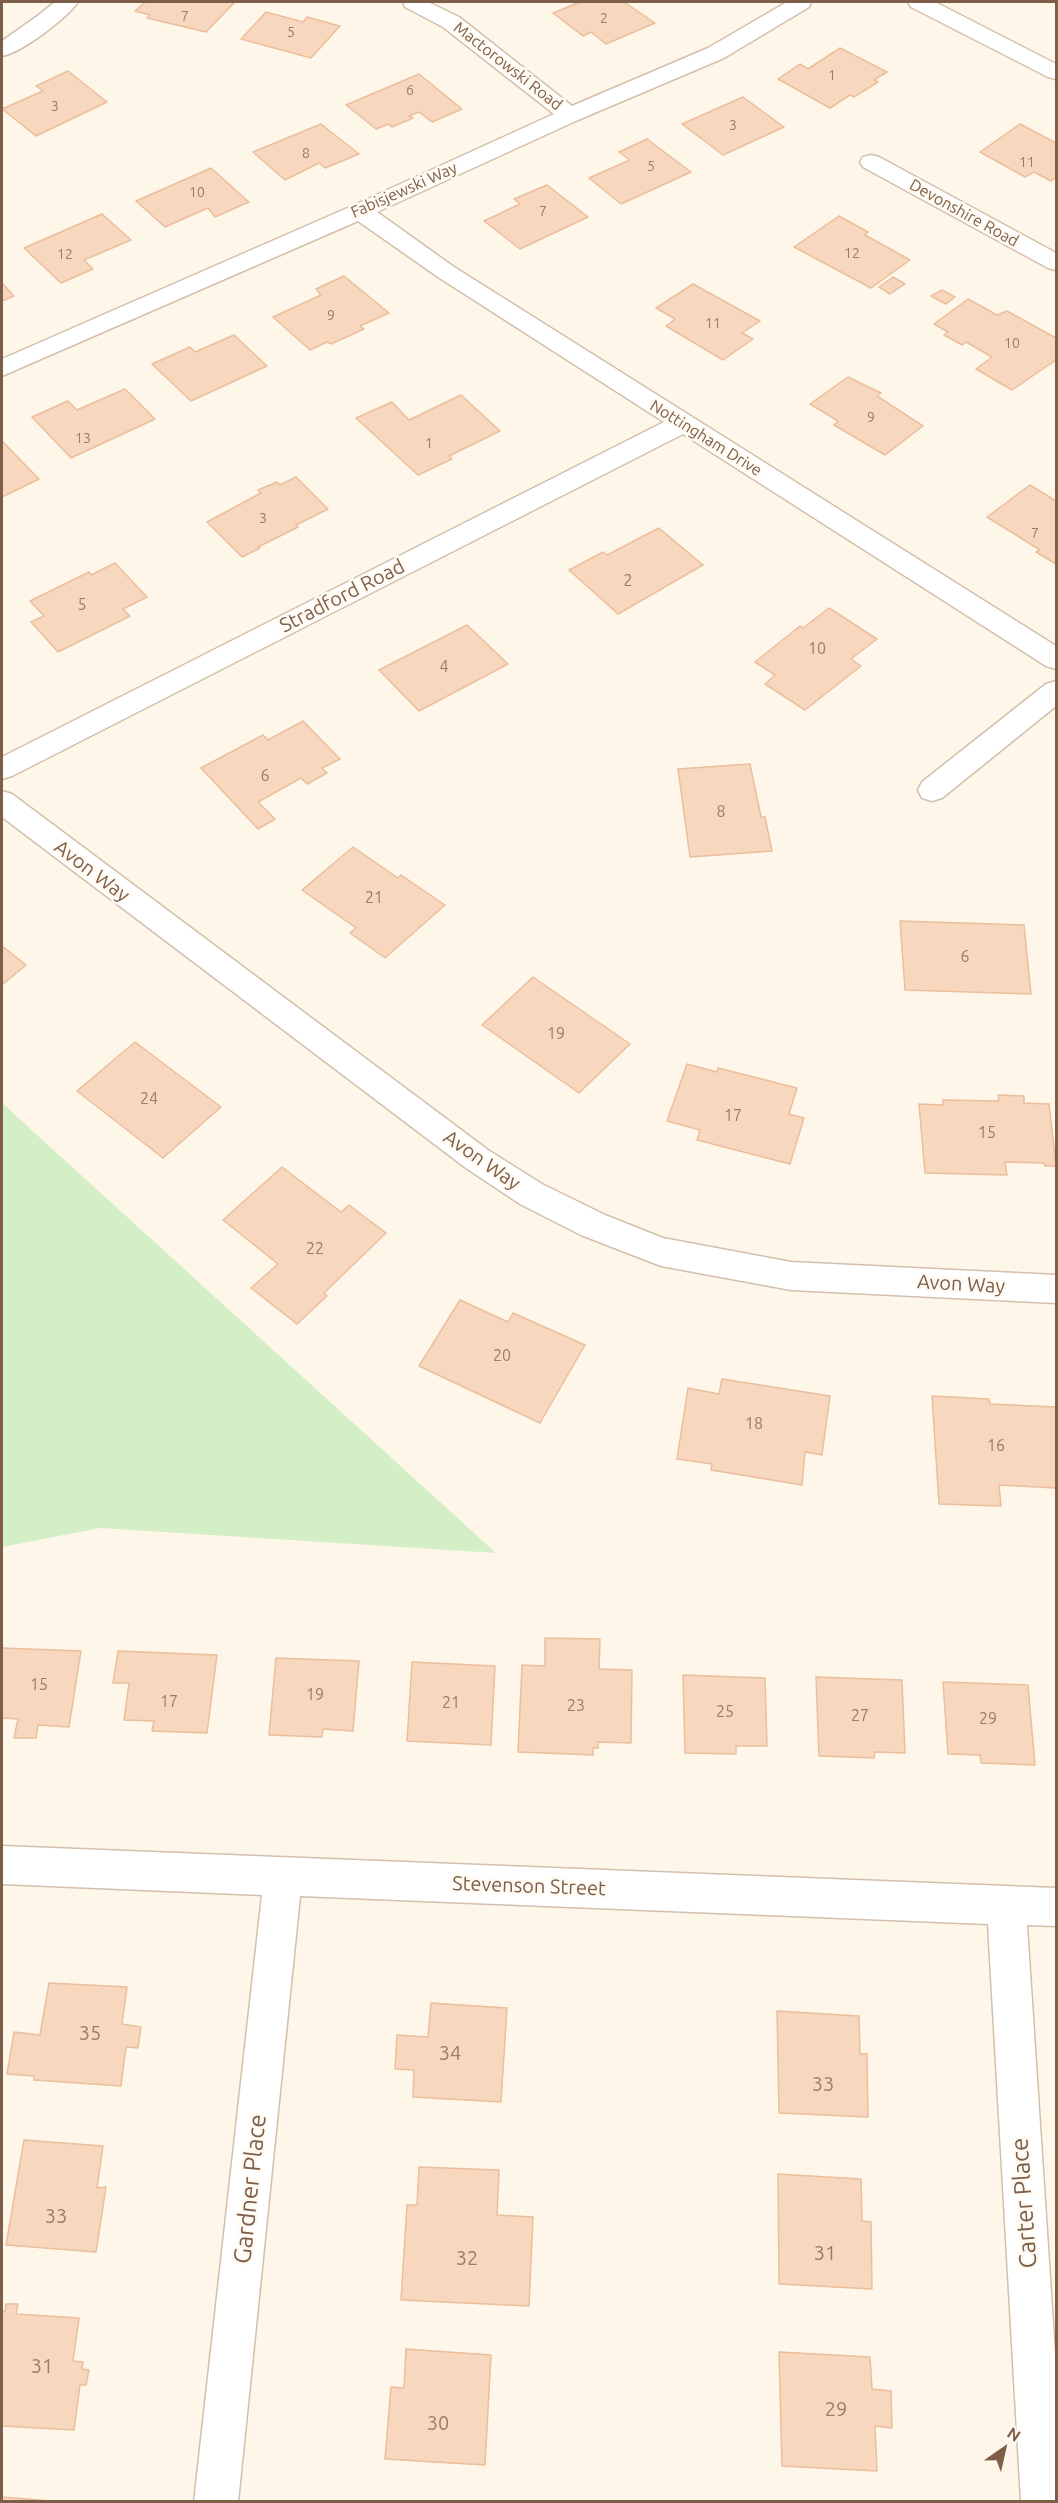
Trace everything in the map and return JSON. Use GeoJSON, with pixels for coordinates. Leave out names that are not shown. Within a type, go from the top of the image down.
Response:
{"type":"FeatureCollection","features":[{"type":"Feature","properties":{"kind":"street"},"geometry":{"type":"LineString","coordinates":[[2,50],[44,22],[67,2]]}},
{"type":"Feature","properties":{"kind":"street","name":"Mactorowski Road"},"geometry":{"type":"LineString","coordinates":[[413,2],[451,22],[570,115]]}},
{"type":"Feature","properties":{"kind":"street","name":"Fabisjewski Way"},"geometry":{"type":"LineString","coordinates":[[2,368],[360,211],[570,115],[716,53],[801,2]]}},
{"type":"Feature","properties":{"kind":"street"},"geometry":{"type":"LineString","coordinates":[[919,2],[1056,72]]}},
{"type":"Feature","properties":{"kind":"street","name":"Devonshire Road"},"geometry":{"type":"LineString","coordinates":[[871,162],[1056,263]]}},
{"type":"Feature","properties":{"kind":"street","name":"Nottingham Drive"},"geometry":{"type":"LineString","coordinates":[[360,211],[446,272],[1056,658]]}},
{"type":"Feature","properties":{"kind":"street","name":"Stradford Road"},"geometry":{"type":"LineString","coordinates":[[2,770],[683,423]]}},
{"type":"Feature","properties":{"kind":"street"},"geometry":{"type":"LineString","coordinates":[[932,790],[1056,690]]}},
{"type":"Feature","properties":{"kind":"street","name":"Avon Way"},"geometry":{"type":"LineString","coordinates":[[2,802],[477,1159],[531,1194],[592,1226],[661,1252],[791,1276],[1056,1289]]}},
{"type":"Feature","properties":{"kind":"street","name":"Stevenson Street"},"geometry":{"type":"LineString","coordinates":[[2,1865],[1056,1907]]}},
{"type":"Feature","properties":{"kind":"street","name":"Gardner Place"},"geometry":{"type":"LineString","coordinates":[[216,2502],[284,1876]]}},
{"type":"Feature","properties":{"kind":"street","name":"Carter Place"},"geometry":{"type":"LineString","coordinates":[[1006,1905],[1042,2502]]}},
{"type":"Feature","properties":{"kind":"green space"},"geometry":{"type":"Polygon","coordinates":[[[2,1103],[496,1553],[100,1528],[2,1547],[2,1103]]]}},
{"type":"Feature","properties":{"kind":"building"},"geometry":{"type":"Polygon","coordinates":[[[145,2],[234,3],[206,32],[147,18],[150,15],[135,11],[145,2]]]}},
{"type":"Feature","properties":{"kind":"building"},"geometry":{"type":"Polygon","coordinates":[[[580,2],[624,2],[655,23],[606,44],[591,32],[583,36],[553,13],[580,2]]]}},
{"type":"Feature","properties":{"kind":"building"},"geometry":{"type":"Polygon","coordinates":[[[266,12],[303,22],[307,17],[340,26],[311,58],[241,39],[266,12]]]}},
{"type":"Feature","properties":{"kind":"building"},"geometry":{"type":"Polygon","coordinates":[[[840,48],[887,72],[874,80],[878,82],[854,97],[850,95],[830,108],[778,79],[800,64],[808,69],[840,48]]]}},
{"type":"Feature","properties":{"kind":"building"},"geometry":{"type":"Polygon","coordinates":[[[68,71],[107,102],[36,136],[2,109],[43,91],[36,86],[68,71]]]}},
{"type":"Feature","properties":{"kind":"building"},"geometry":{"type":"Polygon","coordinates":[[[419,74],[462,109],[432,122],[419,112],[409,116],[413,118],[392,127],[389,124],[376,129],[346,105],[419,74]]]}},
{"type":"Feature","properties":{"kind":"building"},"geometry":{"type":"Polygon","coordinates":[[[743,97],[784,127],[723,155],[682,124],[743,97]]]}},
{"type":"Feature","properties":{"kind":"building"},"geometry":{"type":"Polygon","coordinates":[[[321,124],[359,154],[325,168],[319,163],[285,180],[253,152],[321,124]]]}},
{"type":"Feature","properties":{"kind":"building"},"geometry":{"type":"Polygon","coordinates":[[[1020,124],[1056,143],[1056,177],[1051,181],[1034,172],[1025,177],[980,152],[1020,124]]]}},
{"type":"Feature","properties":{"kind":"building"},"geometry":{"type":"Polygon","coordinates":[[[647,139],[691,172],[621,204],[589,178],[630,160],[619,152],[647,139]]]}},
{"type":"Feature","properties":{"kind":"building"},"geometry":{"type":"Polygon","coordinates":[[[211,168],[249,202],[215,217],[208,208],[165,227],[136,201],[211,168]]]}},
{"type":"Feature","properties":{"kind":"building"},"geometry":{"type":"Polygon","coordinates":[[[547,185],[588,217],[520,249],[484,221],[520,204],[514,199],[547,185]]]}},
{"type":"Feature","properties":{"kind":"building"},"geometry":{"type":"Polygon","coordinates":[[[102,214],[131,240],[84,260],[93,269],[61,283],[24,248],[102,214]]]}},
{"type":"Feature","properties":{"kind":"building"},"geometry":{"type":"Polygon","coordinates":[[[839,216],[868,232],[865,235],[910,260],[871,288],[794,247],[839,216]]]}},
{"type":"Feature","properties":{"kind":"building"},"geometry":{"type":"Polygon","coordinates":[[[344,276],[389,313],[360,326],[364,329],[331,344],[327,342],[310,350],[273,317],[321,295],[316,289],[344,276]]]}},
{"type":"Feature","properties":{"kind":"building"},"geometry":{"type":"Polygon","coordinates":[[[893,277],[905,284],[890,294],[879,287],[893,277]]]}},
{"type":"Feature","properties":{"kind":"building"},"geometry":{"type":"Polygon","coordinates":[[[2,283],[14,296],[2,301],[2,283]]]}},
{"type":"Feature","properties":{"kind":"building"},"geometry":{"type":"Polygon","coordinates":[[[693,284],[760,321],[742,333],[753,339],[723,360],[666,326],[675,319],[656,308],[693,284]]]}},
{"type":"Feature","properties":{"kind":"building"},"geometry":{"type":"Polygon","coordinates":[[[942,290],[955,297],[946,304],[931,296],[942,290]]]}},
{"type":"Feature","properties":{"kind":"building"},"geometry":{"type":"Polygon","coordinates":[[[968,299],[997,315],[1007,311],[1056,338],[1056,360],[1012,390],[976,369],[992,357],[966,342],[962,345],[944,335],[948,332],[934,324],[968,299]]]}},
{"type":"Feature","properties":{"kind":"building"},"geometry":{"type":"Polygon","coordinates":[[[234,335],[267,366],[191,401],[152,364],[190,347],[195,352],[234,335]]]}},
{"type":"Feature","properties":{"kind":"building"},"geometry":{"type":"Polygon","coordinates":[[[848,377],[881,393],[877,396],[923,426],[885,455],[834,425],[838,421],[810,404],[848,377]]]}},
{"type":"Feature","properties":{"kind":"building"},"geometry":{"type":"Polygon","coordinates":[[[125,389],[155,419],[71,458],[32,417],[68,401],[77,410],[125,389]]]}},
{"type":"Feature","properties":{"kind":"building"},"geometry":{"type":"Polygon","coordinates":[[[461,395],[500,431],[449,456],[452,459],[418,475],[356,418],[392,402],[409,420],[461,395]]]}},
{"type":"Feature","properties":{"kind":"building"},"geometry":{"type":"Polygon","coordinates":[[[2,441],[39,479],[2,497],[2,441]]]}},
{"type":"Feature","properties":{"kind":"building"},"geometry":{"type":"Polygon","coordinates":[[[296,477],[328,509],[258,547],[260,548],[242,557],[207,522],[261,493],[258,490],[277,482],[280,485],[296,477]]]}},
{"type":"Feature","properties":{"kind":"building"},"geometry":{"type":"Polygon","coordinates":[[[1030,485],[1056,501],[1056,564],[1036,552],[1040,550],[987,517],[1030,485]]]}},
{"type":"Feature","properties":{"kind":"building"},"geometry":{"type":"Polygon","coordinates":[[[659,528],[703,565],[618,614],[569,570],[603,552],[607,555],[659,528]]]}},
{"type":"Feature","properties":{"kind":"building"},"geometry":{"type":"Polygon","coordinates":[[[115,563],[147,597],[123,609],[130,616],[58,652],[31,622],[44,616],[30,601],[89,572],[91,575],[115,563]]]}},
{"type":"Feature","properties":{"kind":"building"},"geometry":{"type":"Polygon","coordinates":[[[829,608],[877,639],[851,659],[861,666],[805,710],[765,684],[775,675],[755,662],[800,626],[803,628],[829,608]]]}},
{"type":"Feature","properties":{"kind":"building"},"geometry":{"type":"Polygon","coordinates":[[[467,625],[508,664],[419,711],[379,670],[467,625]]]}},
{"type":"Feature","properties":{"kind":"building"},"geometry":{"type":"Polygon","coordinates":[[[303,721],[340,759],[322,768],[327,773],[307,784],[301,778],[258,802],[275,819],[258,829],[201,768],[263,735],[268,740],[303,721]]]}},
{"type":"Feature","properties":{"kind":"building"},"geometry":{"type":"Polygon","coordinates":[[[750,764],[761,817],[765,817],[772,851],[690,857],[678,769],[750,764]]]}},
{"type":"Feature","properties":{"kind":"building"},"geometry":{"type":"Polygon","coordinates":[[[353,847],[398,878],[401,875],[445,905],[385,958],[350,933],[356,928],[302,890],[353,847]]]}},
{"type":"Feature","properties":{"kind":"building"},"geometry":{"type":"Polygon","coordinates":[[[900,921],[1024,925],[1031,994],[905,990],[900,921]]]}},
{"type":"Feature","properties":{"kind":"building"},"geometry":{"type":"Polygon","coordinates":[[[2,946],[26,965],[2,985],[2,946]]]}},
{"type":"Feature","properties":{"kind":"building"},"geometry":{"type":"Polygon","coordinates":[[[533,977],[630,1044],[579,1093],[482,1025],[533,977]]]}},
{"type":"Feature","properties":{"kind":"building"},"geometry":{"type":"Polygon","coordinates":[[[135,1042],[221,1107],[163,1158],[77,1091],[135,1042]]]}},
{"type":"Feature","properties":{"kind":"building"},"geometry":{"type":"Polygon","coordinates":[[[687,1064],[717,1072],[718,1068],[797,1088],[789,1114],[804,1118],[790,1164],[697,1140],[700,1130],[667,1121],[687,1064]]]}},
{"type":"Feature","properties":{"kind":"building"},"geometry":{"type":"Polygon","coordinates":[[[998,1095],[1024,1096],[1024,1103],[1049,1104],[1056,1166],[1045,1166],[1044,1163],[1005,1162],[1007,1175],[925,1173],[919,1104],[943,1105],[943,1100],[999,1101],[998,1095]]]}},
{"type":"Feature","properties":{"kind":"building"},"geometry":{"type":"Polygon","coordinates":[[[282,1167],[341,1212],[349,1205],[386,1233],[324,1293],[327,1296],[297,1324],[251,1288],[278,1264],[223,1220],[282,1167]]]}},
{"type":"Feature","properties":{"kind":"building"},"geometry":{"type":"Polygon","coordinates":[[[460,1300],[508,1322],[513,1313],[585,1345],[540,1423],[419,1366],[460,1300]]]}},
{"type":"Feature","properties":{"kind":"building"},"geometry":{"type":"Polygon","coordinates":[[[722,1379],[830,1396],[822,1455],[805,1452],[802,1485],[711,1470],[712,1464],[677,1459],[688,1388],[719,1394],[722,1379]]]}},
{"type":"Feature","properties":{"kind":"building"},"geometry":{"type":"Polygon","coordinates":[[[932,1396],[989,1399],[990,1404],[1056,1407],[1056,1488],[999,1485],[1001,1506],[939,1504],[932,1396]]]}},
{"type":"Feature","properties":{"kind":"building"},"geometry":{"type":"Polygon","coordinates":[[[545,1638],[600,1639],[599,1669],[632,1670],[631,1743],[598,1742],[598,1748],[593,1748],[593,1755],[518,1752],[522,1665],[545,1666],[545,1638]]]}},
{"type":"Feature","properties":{"kind":"building"},"geometry":{"type":"Polygon","coordinates":[[[2,1648],[81,1651],[69,1727],[38,1725],[36,1738],[14,1738],[18,1719],[2,1718],[2,1648]]]}},
{"type":"Feature","properties":{"kind":"building"},"geometry":{"type":"Polygon","coordinates":[[[118,1651],[217,1655],[207,1733],[152,1731],[154,1721],[124,1720],[129,1683],[113,1683],[118,1651]]]}},
{"type":"Feature","properties":{"kind":"building"},"geometry":{"type":"Polygon","coordinates":[[[276,1658],[359,1661],[353,1731],[323,1729],[322,1737],[269,1735],[276,1658]]]}},
{"type":"Feature","properties":{"kind":"building"},"geometry":{"type":"Polygon","coordinates":[[[412,1662],[495,1666],[491,1745],[407,1741],[412,1662]]]}},
{"type":"Feature","properties":{"kind":"building"},"geometry":{"type":"Polygon","coordinates":[[[683,1675],[765,1678],[767,1746],[736,1746],[736,1754],[685,1753],[683,1675]]]}},
{"type":"Feature","properties":{"kind":"building"},"geometry":{"type":"Polygon","coordinates":[[[816,1677],[902,1680],[905,1753],[875,1752],[874,1758],[819,1756],[816,1677]]]}},
{"type":"Feature","properties":{"kind":"building"},"geometry":{"type":"Polygon","coordinates":[[[943,1682],[1028,1685],[1035,1765],[981,1763],[980,1755],[948,1754],[943,1682]]]}},
{"type":"Feature","properties":{"kind":"building"},"geometry":{"type":"Polygon","coordinates":[[[49,1983],[127,1987],[122,2024],[141,2027],[138,2048],[126,2047],[121,2086],[34,2080],[34,2076],[7,2074],[14,2032],[40,2035],[49,1983]]]}},
{"type":"Feature","properties":{"kind":"building"},"geometry":{"type":"Polygon","coordinates":[[[431,2003],[507,2008],[501,2102],[413,2097],[414,2070],[395,2069],[397,2035],[428,2037],[431,2003]]]}},
{"type":"Feature","properties":{"kind":"building"},"geometry":{"type":"Polygon","coordinates":[[[777,2011],[859,2016],[860,2054],[867,2054],[868,2117],[779,2113],[777,2011]]]}},
{"type":"Feature","properties":{"kind":"building"},"geometry":{"type":"Polygon","coordinates":[[[24,2140],[103,2146],[97,2188],[106,2187],[96,2252],[6,2245],[24,2140]]]}},
{"type":"Feature","properties":{"kind":"building"},"geometry":{"type":"Polygon","coordinates":[[[419,2167],[499,2170],[497,2215],[533,2217],[529,2306],[401,2300],[407,2205],[417,2205],[419,2167]]]}},
{"type":"Feature","properties":{"kind":"building"},"geometry":{"type":"Polygon","coordinates":[[[778,2174],[861,2179],[862,2221],[871,2222],[872,2289],[779,2284],[778,2174]]]}},
{"type":"Feature","properties":{"kind":"building"},"geometry":{"type":"Polygon","coordinates":[[[6,2304],[18,2304],[16,2314],[79,2318],[73,2361],[83,2362],[82,2369],[89,2370],[86,2385],[80,2385],[74,2430],[2,2426],[2,2311],[5,2312],[6,2304]]]}},
{"type":"Feature","properties":{"kind":"building"},"geometry":{"type":"Polygon","coordinates":[[[406,2349],[491,2355],[485,2465],[385,2459],[391,2387],[404,2388],[406,2349]]]}},
{"type":"Feature","properties":{"kind":"building"},"geometry":{"type":"Polygon","coordinates":[[[779,2352],[870,2357],[872,2389],[891,2391],[892,2428],[875,2426],[877,2471],[782,2466],[779,2352]]]}},
{"type":"Feature","properties":{"kind":"building"},"geometry":{"type":"Polygon","coordinates":[[[2,2497],[51,2501],[2,2502],[2,2497]]]}}]}
